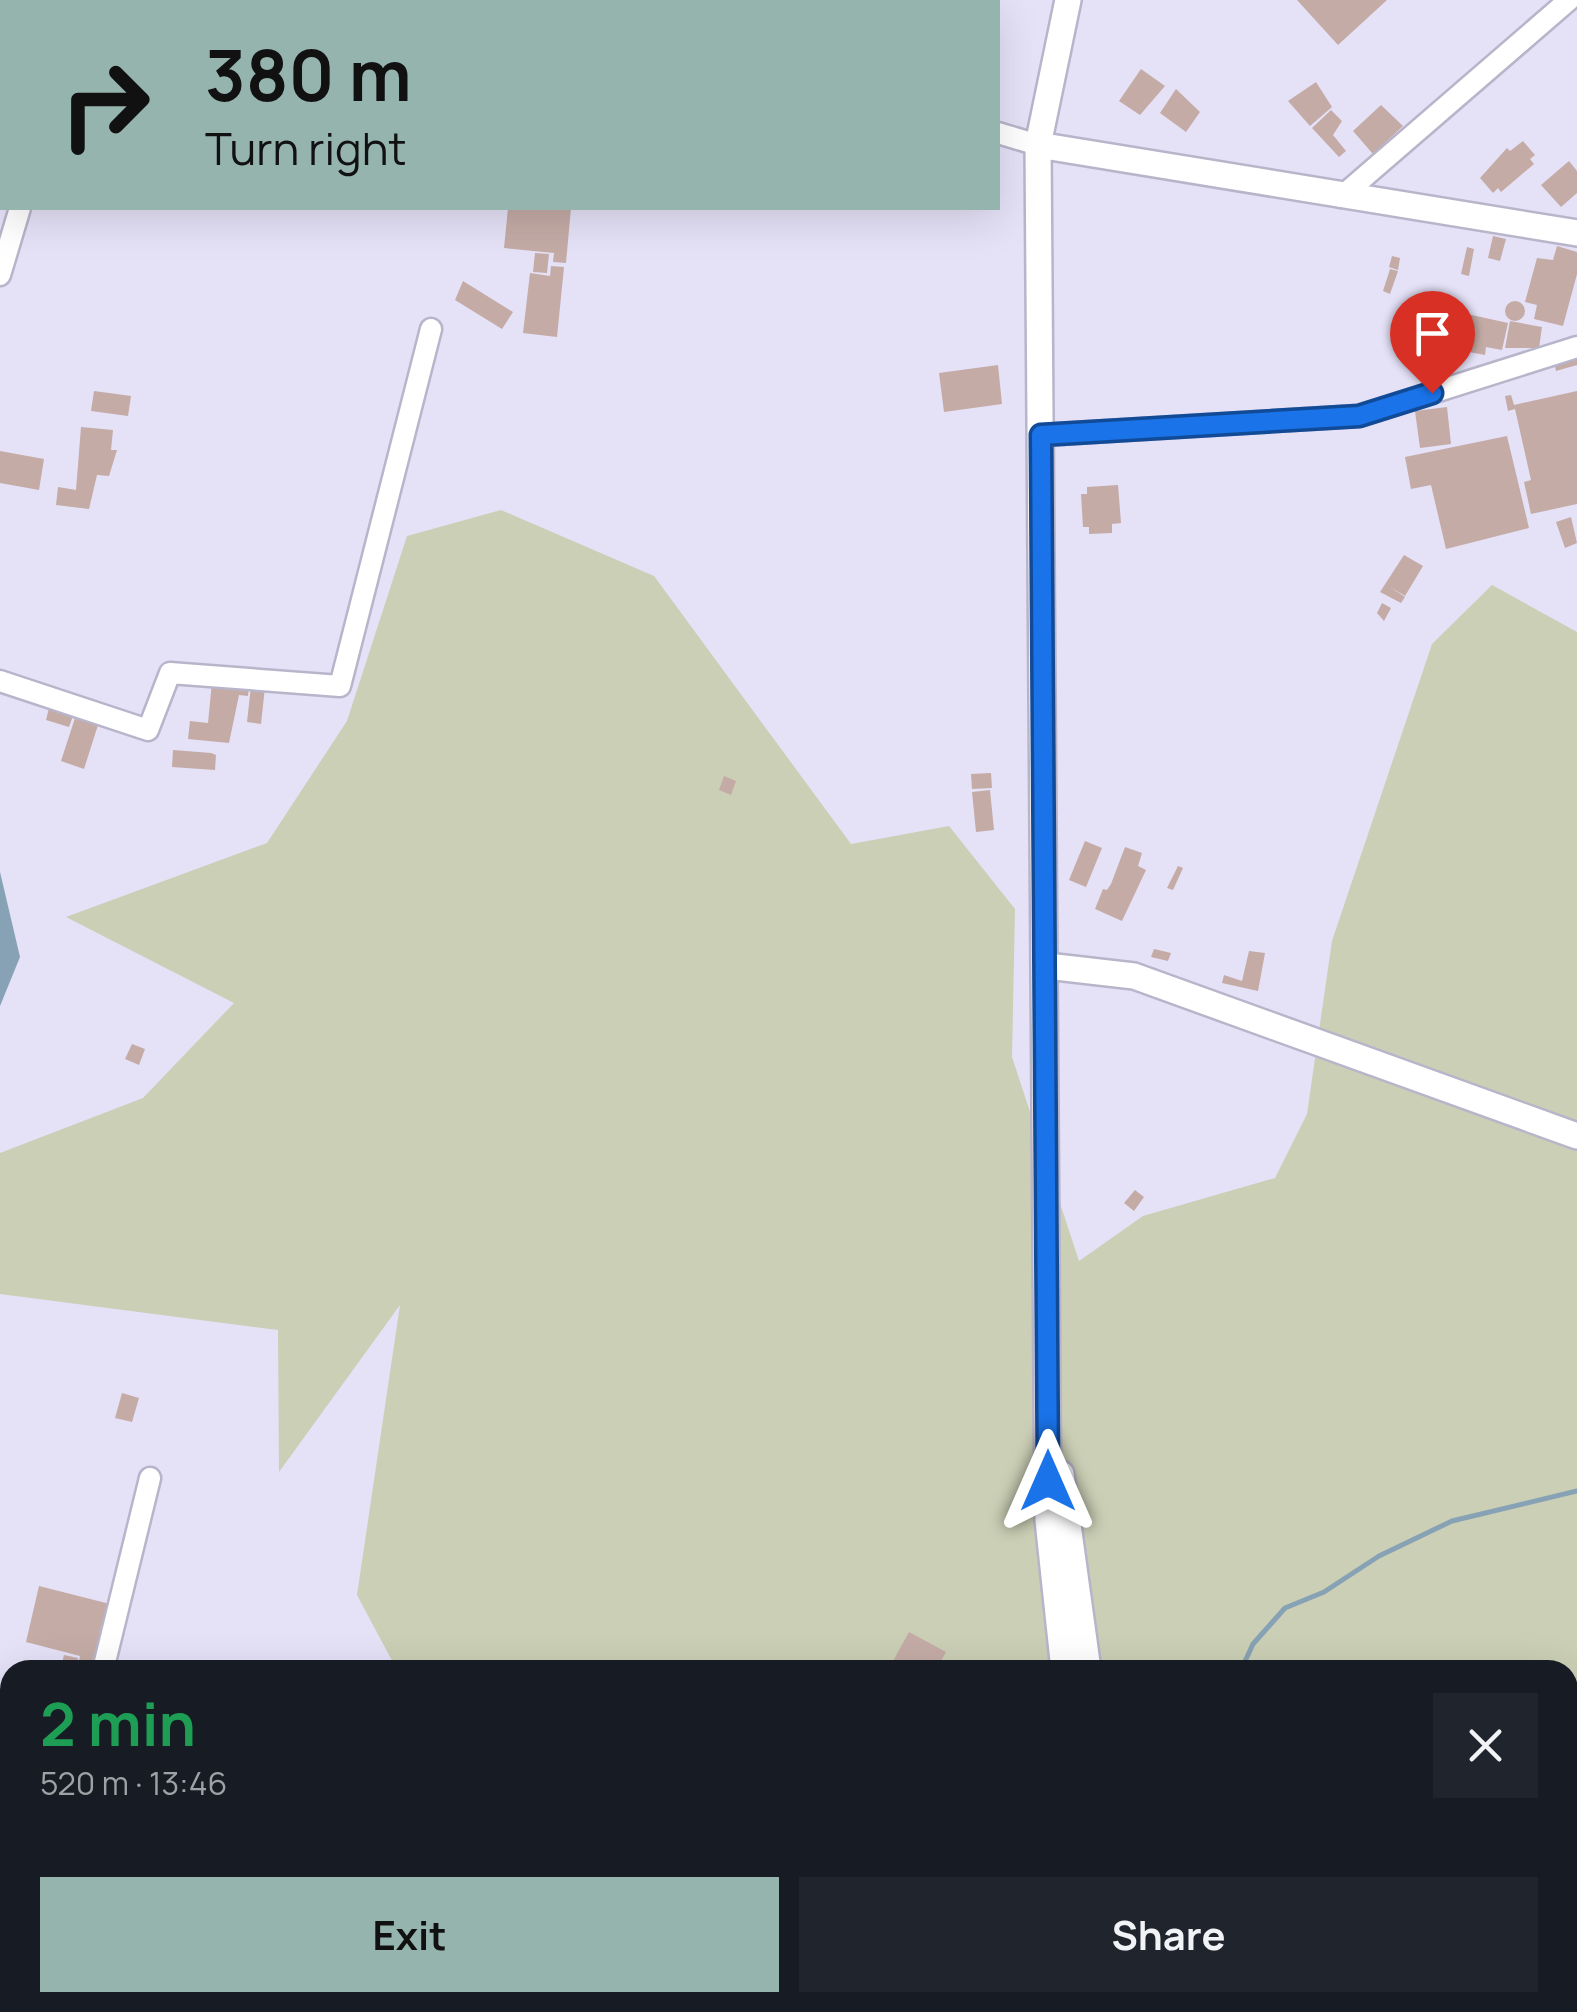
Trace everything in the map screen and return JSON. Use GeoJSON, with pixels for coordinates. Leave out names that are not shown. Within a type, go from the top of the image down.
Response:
{"type":"FeatureCollection","features":[{"type":"Feature","properties":{"kind":"street"},"geometry":{"type":"LineString","coordinates":[[1063,1660],[1048,1520],[1047,966],[1038,145],[1068,0]]}},
{"type":"Feature","properties":{"kind":"street"},"geometry":{"type":"LineString","coordinates":[[1341,196],[1569,0]]}},
{"type":"Feature","properties":{"kind":"street"},"geometry":{"type":"LineString","coordinates":[[1000,135],[1038,145],[1577,233]]}},
{"type":"Feature","properties":{"kind":"street"},"geometry":{"type":"LineString","coordinates":[[0,276],[19,210]]}},
{"type":"Feature","properties":{"kind":"street"},"geometry":{"type":"LineString","coordinates":[[0,681],[148,730],[170,672],[340,686],[431,329]]}},
{"type":"Feature","properties":{"kind":"street"},"geometry":{"type":"LineString","coordinates":[[1041,435],[1359,416],[1577,346]]}},
{"type":"Feature","properties":{"kind":"street"},"geometry":{"type":"LineString","coordinates":[[1047,966],[1134,976],[1577,1136]]}},
{"type":"Feature","properties":{"kind":"street"},"geometry":{"type":"LineString","coordinates":[[1047,1365],[1087,1660]]}},
{"type":"Feature","properties":{"kind":"street"},"geometry":{"type":"LineString","coordinates":[[104,1660],[150,1478]]}},
{"type":"Feature","properties":{"kind":"green space"},"geometry":{"type":"Polygon","coordinates":[[[501,510],[654,576],[851,844],[949,826],[1015,909],[1012,1057],[1079,1261],[1143,1216],[1275,1178],[1307,1114],[1332,941],[1432,644],[1492,585],[1577,632],[1577,1660],[392,1660],[357,1595],[400,1305],[279,1472],[278,1330],[0,1294],[0,1153],[143,1098],[234,1003],[66,917],[267,843],[347,721],[407,536],[501,510]]]}},
{"type":"Feature","properties":{"kind":"water"},"geometry":{"type":"Polygon","coordinates":[[[0,872],[20,957],[0,1006],[0,872]]]}},
{"type":"Feature","properties":{"kind":"building"},"geometry":{"type":"Polygon","coordinates":[[[1297,0],[1387,0],[1338,45],[1297,0]]]}},
{"type":"Feature","properties":{"kind":"building"},"geometry":{"type":"Polygon","coordinates":[[[1141,69],[1165,86],[1140,115],[1119,101],[1141,69]]]}},
{"type":"Feature","properties":{"kind":"building"},"geometry":{"type":"Polygon","coordinates":[[[1316,82],[1332,107],[1310,126],[1288,101],[1316,82]]]}},
{"type":"Feature","properties":{"kind":"building"},"geometry":{"type":"Polygon","coordinates":[[[1176,89],[1200,112],[1186,132],[1160,113],[1176,89]]]}},
{"type":"Feature","properties":{"kind":"building"},"geometry":{"type":"Polygon","coordinates":[[[1381,105],[1403,126],[1373,154],[1353,131],[1381,105]]]}},
{"type":"Feature","properties":{"kind":"building"},"geometry":{"type":"Polygon","coordinates":[[[1331,110],[1342,121],[1333,135],[1346,151],[1339,157],[1312,128],[1331,110]]]}},
{"type":"Feature","properties":{"kind":"building"},"geometry":{"type":"Polygon","coordinates":[[[1523,141],[1535,155],[1530,159],[1534,164],[1501,192],[1498,188],[1493,193],[1480,178],[1507,148],[1510,151],[1523,141]]]}},
{"type":"Feature","properties":{"kind":"building"},"geometry":{"type":"Polygon","coordinates":[[[1569,161],[1577,171],[1577,193],[1561,207],[1541,185],[1569,161]]]}},
{"type":"Feature","properties":{"kind":"building"},"geometry":{"type":"Polygon","coordinates":[[[508,210],[571,210],[566,263],[553,262],[554,253],[504,248],[508,210]]]}},
{"type":"Feature","properties":{"kind":"building"},"geometry":{"type":"Polygon","coordinates":[[[1493,236],[1506,239],[1500,261],[1488,258],[1493,236]]]}},
{"type":"Feature","properties":{"kind":"building"},"geometry":{"type":"Polygon","coordinates":[[[1557,246],[1577,252],[1577,274],[1563,326],[1534,319],[1537,305],[1525,302],[1537,258],[1553,260],[1557,246]]]}},
{"type":"Feature","properties":{"kind":"building"},"geometry":{"type":"Polygon","coordinates":[[[1467,247],[1474,249],[1469,276],[1461,274],[1467,247]]]}},
{"type":"Feature","properties":{"kind":"building"},"geometry":{"type":"Polygon","coordinates":[[[535,253],[549,254],[547,273],[533,272],[535,253]]]}},
{"type":"Feature","properties":{"kind":"building"},"geometry":{"type":"Polygon","coordinates":[[[1392,256],[1400,258],[1398,270],[1389,267],[1392,256]]]}},
{"type":"Feature","properties":{"kind":"building"},"geometry":{"type":"Polygon","coordinates":[[[551,266],[564,267],[557,337],[523,333],[530,273],[550,276],[551,266]]]}},
{"type":"Feature","properties":{"kind":"building"},"geometry":{"type":"Polygon","coordinates":[[[1390,269],[1398,271],[1390,294],[1383,291],[1390,269]]]}},
{"type":"Feature","properties":{"kind":"building"},"geometry":{"type":"Polygon","coordinates":[[[463,281],[513,312],[502,329],[455,300],[463,281]]]}},
{"type":"Feature","properties":{"kind":"building"},"geometry":{"type":"Polygon","coordinates":[[[1515,301],[1525,311],[1515,321],[1505,311],[1515,301]]]}},
{"type":"Feature","properties":{"kind":"building"},"geometry":{"type":"Polygon","coordinates":[[[1429,309],[1447,312],[1440,348],[1423,345],[1429,309]]]}},
{"type":"Feature","properties":{"kind":"building"},"geometry":{"type":"Polygon","coordinates":[[[1449,310],[1508,323],[1502,350],[1486,347],[1485,355],[1442,347],[1449,310]]]}},
{"type":"Feature","properties":{"kind":"building"},"geometry":{"type":"Polygon","coordinates":[[[1510,321],[1542,327],[1539,348],[1505,348],[1510,321]]]}},
{"type":"Feature","properties":{"kind":"building"},"geometry":{"type":"Polygon","coordinates":[[[1577,355],[1577,365],[1556,371],[1554,361],[1577,355]]]}},
{"type":"Feature","properties":{"kind":"building"},"geometry":{"type":"Polygon","coordinates":[[[1421,360],[1434,362],[1432,377],[1419,375],[1421,360]]]}},
{"type":"Feature","properties":{"kind":"building"},"geometry":{"type":"Polygon","coordinates":[[[998,365],[1002,404],[944,412],[939,373],[998,365]]]}},
{"type":"Feature","properties":{"kind":"building"},"geometry":{"type":"Polygon","coordinates":[[[94,391],[131,396],[128,416],[91,411],[94,391]]]}},
{"type":"Feature","properties":{"kind":"building"},"geometry":{"type":"Polygon","coordinates":[[[1577,391],[1577,504],[1531,514],[1524,482],[1531,480],[1515,409],[1508,411],[1505,396],[1511,395],[1514,405],[1577,391]]]}},
{"type":"Feature","properties":{"kind":"building"},"geometry":{"type":"Polygon","coordinates":[[[1447,407],[1451,444],[1420,448],[1415,411],[1447,407]]]}},
{"type":"Feature","properties":{"kind":"building"},"geometry":{"type":"Polygon","coordinates":[[[81,427],[113,430],[111,450],[117,450],[109,476],[97,475],[89,509],[56,505],[58,487],[76,490],[81,427]]]}},
{"type":"Feature","properties":{"kind":"building"},"geometry":{"type":"Polygon","coordinates":[[[1507,436],[1529,528],[1446,549],[1431,485],[1411,489],[1405,457],[1507,436]]]}},
{"type":"Feature","properties":{"kind":"building"},"geometry":{"type":"Polygon","coordinates":[[[0,451],[44,459],[39,490],[0,483],[0,451]]]}},
{"type":"Feature","properties":{"kind":"building"},"geometry":{"type":"Polygon","coordinates":[[[1118,485],[1121,523],[1112,524],[1112,533],[1089,534],[1089,527],[1083,527],[1081,494],[1087,494],[1087,487],[1118,485]]]}},
{"type":"Feature","properties":{"kind":"building"},"geometry":{"type":"Polygon","coordinates":[[[1571,517],[1577,543],[1565,548],[1556,522],[1571,517]]]}},
{"type":"Feature","properties":{"kind":"building"},"geometry":{"type":"Polygon","coordinates":[[[1404,555],[1423,566],[1405,596],[1390,587],[1405,597],[1401,603],[1380,592],[1404,555]]]}},
{"type":"Feature","properties":{"kind":"building"},"geometry":{"type":"Polygon","coordinates":[[[1382,603],[1391,608],[1384,621],[1377,613],[1382,603]]]}},
{"type":"Feature","properties":{"kind":"building"},"geometry":{"type":"Polygon","coordinates":[[[212,682],[249,686],[248,696],[239,695],[229,743],[188,739],[190,721],[208,723],[212,682]]]}},
{"type":"Feature","properties":{"kind":"building"},"geometry":{"type":"Polygon","coordinates":[[[251,686],[265,687],[261,724],[247,722],[251,686]]]}},
{"type":"Feature","properties":{"kind":"building"},"geometry":{"type":"Polygon","coordinates":[[[49,708],[73,716],[69,727],[46,720],[49,708]]]}},
{"type":"Feature","properties":{"kind":"building"},"geometry":{"type":"Polygon","coordinates":[[[75,718],[98,725],[84,769],[61,761],[75,718]]]}},
{"type":"Feature","properties":{"kind":"building"},"geometry":{"type":"Polygon","coordinates":[[[173,750],[216,755],[215,770],[172,767],[173,750]]]}},
{"type":"Feature","properties":{"kind":"building"},"geometry":{"type":"Polygon","coordinates":[[[991,773],[992,788],[972,789],[971,774],[991,773]]]}},
{"type":"Feature","properties":{"kind":"building"},"geometry":{"type":"Polygon","coordinates":[[[724,776],[736,781],[731,795],[719,790],[724,776]]]}},
{"type":"Feature","properties":{"kind":"building"},"geometry":{"type":"Polygon","coordinates":[[[990,790],[994,830],[976,832],[972,792],[990,790]]]}},
{"type":"Feature","properties":{"kind":"building"},"geometry":{"type":"Polygon","coordinates":[[[1085,841],[1102,848],[1086,887],[1069,880],[1085,841]]]}},
{"type":"Feature","properties":{"kind":"building"},"geometry":{"type":"Polygon","coordinates":[[[1125,847],[1142,853],[1138,866],[1146,870],[1122,921],[1095,909],[1103,889],[1111,884],[1125,847]]]}},
{"type":"Feature","properties":{"kind":"building"},"geometry":{"type":"Polygon","coordinates":[[[1178,866],[1183,868],[1173,890],[1167,888],[1178,866]]]}},
{"type":"Feature","properties":{"kind":"building"},"geometry":{"type":"Polygon","coordinates":[[[1154,949],[1171,953],[1168,961],[1151,957],[1154,949]]]}},
{"type":"Feature","properties":{"kind":"building"},"geometry":{"type":"Polygon","coordinates":[[[1249,951],[1265,953],[1258,991],[1222,983],[1224,975],[1242,981],[1249,951]]]}},
{"type":"Feature","properties":{"kind":"building"},"geometry":{"type":"Polygon","coordinates":[[[132,1044],[145,1049],[139,1065],[125,1059],[132,1044]]]}},
{"type":"Feature","properties":{"kind":"building"},"geometry":{"type":"Polygon","coordinates":[[[1135,1190],[1144,1197],[1134,1211],[1124,1203],[1135,1190]]]}},
{"type":"Feature","properties":{"kind":"building"},"geometry":{"type":"Polygon","coordinates":[[[122,1393],[139,1398],[132,1422],[115,1418],[122,1393]]]}},
{"type":"Feature","properties":{"kind":"building"},"geometry":{"type":"Polygon","coordinates":[[[39,1586],[110,1604],[99,1660],[79,1660],[80,1656],[26,1642],[39,1586]]]}},
{"type":"Feature","properties":{"kind":"building"},"geometry":{"type":"Polygon","coordinates":[[[909,1632],[946,1652],[942,1660],[894,1660],[909,1632]]]}},
{"type":"Feature","properties":{"kind":"waterway"},"geometry":{"type":"LineString","coordinates":[[1246,1660],[1253,1644],[1285,1608],[1324,1592],[1379,1556],[1452,1521],[1577,1491]]}},
{"type":"Feature","properties":{"kind":"route"},"geometry":{"type":"LineString","coordinates":[[1048,1481],[1041,435],[1359,416],[1432,393]]}}]}
